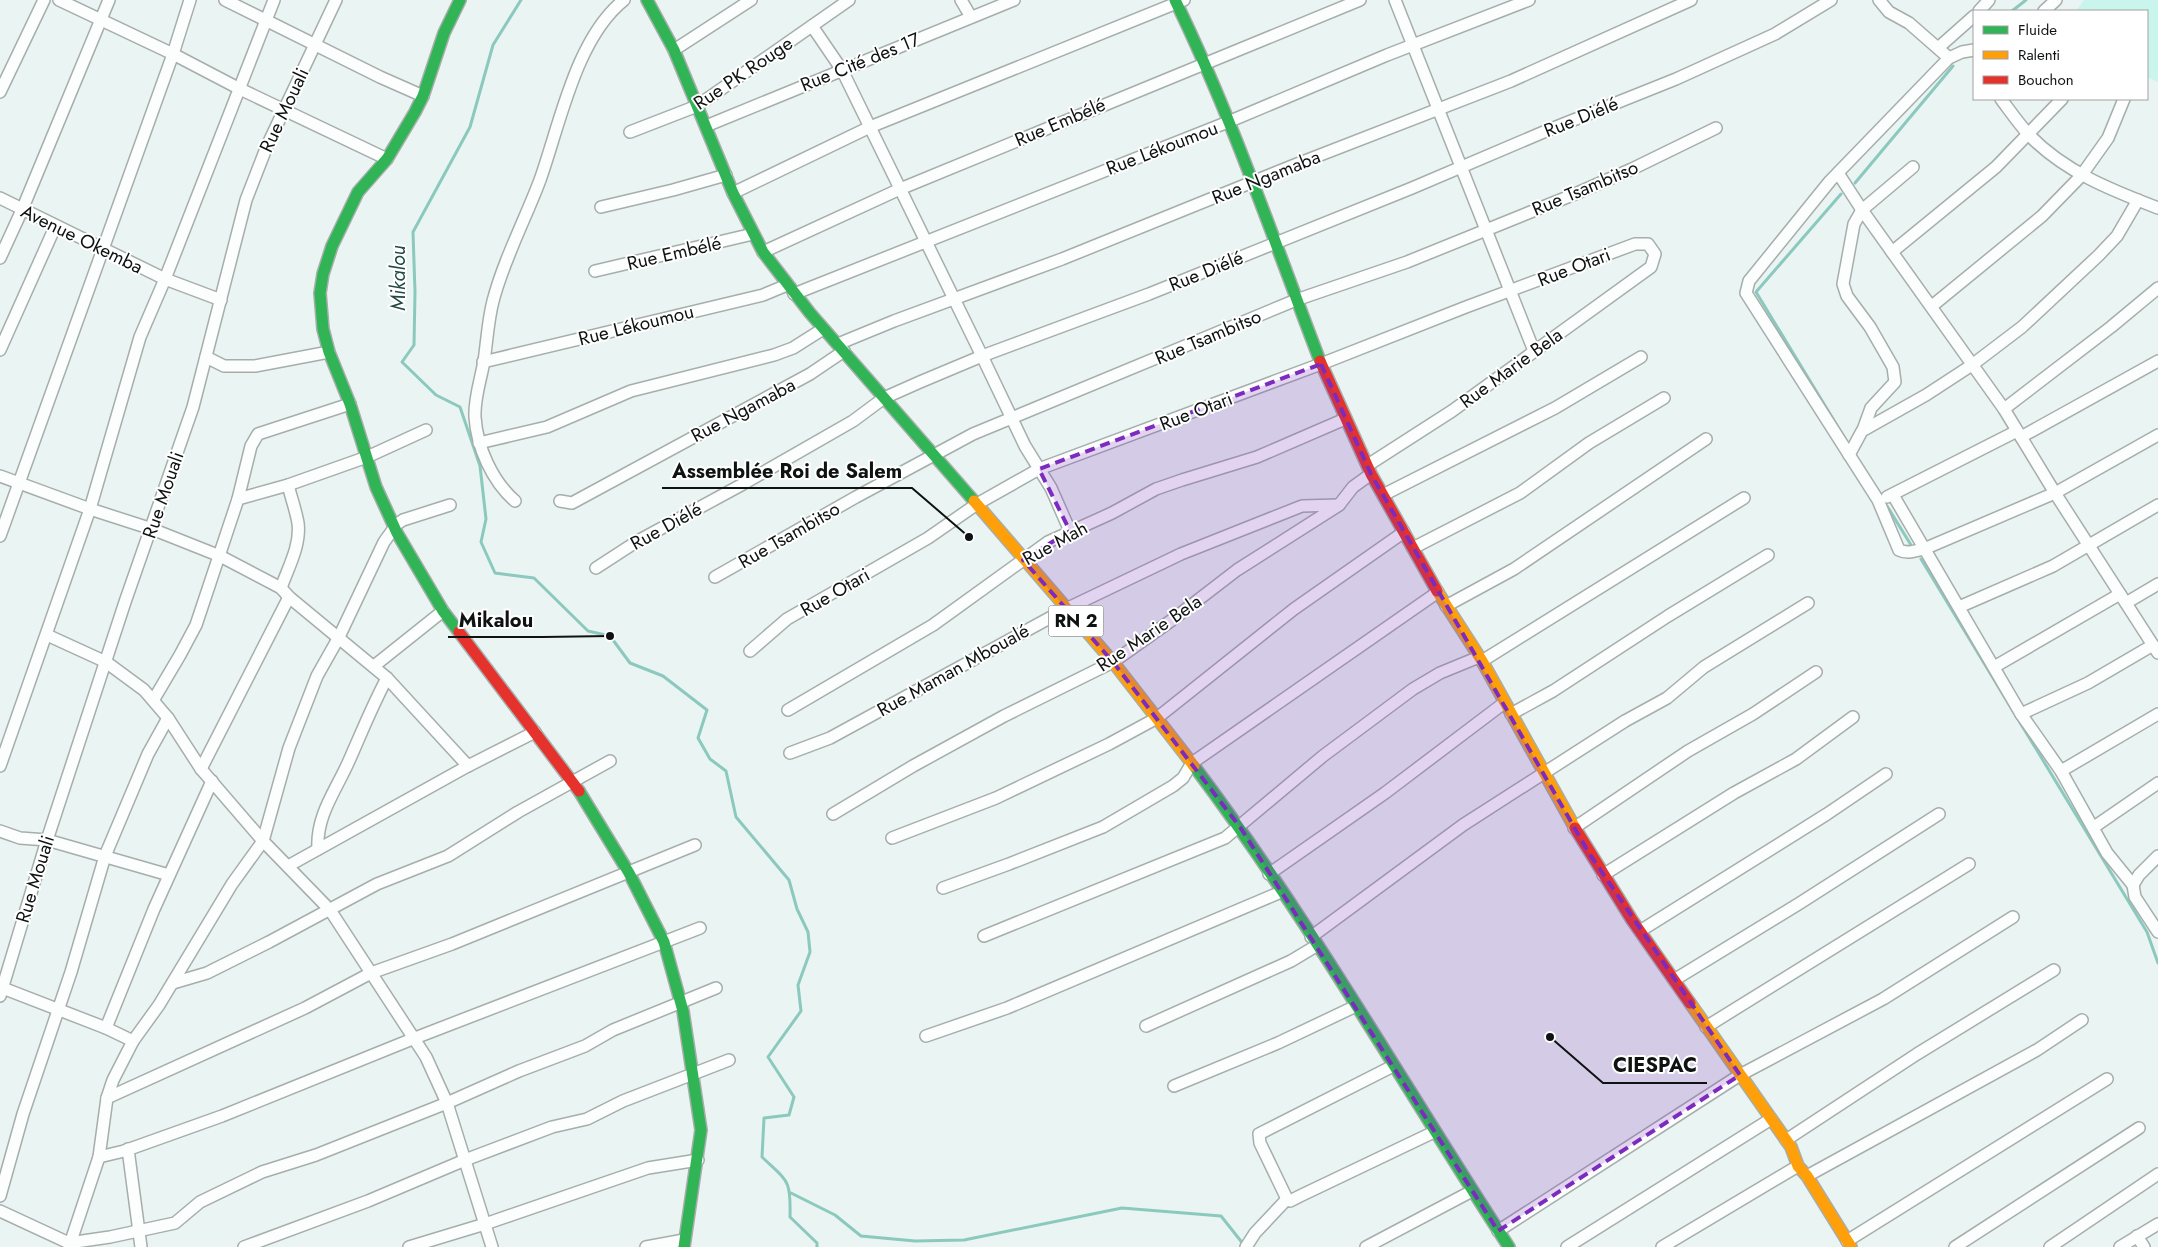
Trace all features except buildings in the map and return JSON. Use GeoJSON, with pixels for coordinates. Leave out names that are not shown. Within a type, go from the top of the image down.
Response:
{"type":"FeatureCollection","features":[{"type":"Feature","properties":{"kind":"main road"},"geometry":{"type":"LineString","coordinates":[[460,0],[444,33],[423,96],[387,159],[358,192],[332,246],[323,274],[320,293],[321,311],[329,352],[350,404],[376,487],[395,529],[443,612],[572,782],[608,835],[664,942],[681,1001],[701,1130],[684,1244]]}},
{"type":"Feature","properties":{"kind":"main road","name":"RN 2"},"geometry":{"type":"LineString","coordinates":[[646,0],[674,50],[733,193],[763,252],[823,329],[1113,662],[1240,827],[1509,1247]]}},
{"type":"Feature","properties":{"kind":"main road"},"geometry":{"type":"LineString","coordinates":[[1178,1],[1228,122],[1321,364],[1345,419],[1383,495],[1446,606],[1480,659],[1545,772],[1574,828],[1603,875],[1706,1027],[1791,1147],[1798,1166],[1807,1176],[1849,1244]]}},
{"type":"Feature","properties":{"kind":"street"},"geometry":{"type":"LineString","coordinates":[[0,92],[44,0]]}},
{"type":"Feature","properties":{"kind":"street"},"geometry":{"type":"LineString","coordinates":[[58,0],[387,159]]}},
{"type":"Feature","properties":{"kind":"street"},"geometry":{"type":"LineString","coordinates":[[0,258],[22,210],[109,0]]}},
{"type":"Feature","properties":{"kind":"street"},"geometry":{"type":"LineString","coordinates":[[0,536],[173,54],[190,0]]}},
{"type":"Feature","properties":{"kind":"street"},"geometry":{"type":"LineString","coordinates":[[225,0],[423,96]]}},
{"type":"Feature","properties":{"kind":"street"},"geometry":{"type":"LineString","coordinates":[[0,766],[90,510],[140,337],[165,279],[274,0]]}},
{"type":"Feature","properties":{"kind":"street","name":"Rue Mouali"},"geometry":{"type":"LineString","coordinates":[[1,990],[47,840],[125,602],[193,407],[246,200],[267,146],[336,0]]}},
{"type":"Feature","properties":{"kind":"street"},"geometry":{"type":"LineString","coordinates":[[515,501],[504,492],[497,482],[479,443],[475,415],[493,301],[506,262],[539,180],[576,73],[589,43],[605,18],[624,0]]}},
{"type":"Feature","properties":{"kind":"street"},"geometry":{"type":"LineString","coordinates":[[674,50],[751,0]]}},
{"type":"Feature","properties":{"kind":"street","name":"Rue PK Rouge"},"geometry":{"type":"LineString","coordinates":[[630,132],[697,106],[849,0]]}},
{"type":"Feature","properties":{"kind":"street"},"geometry":{"type":"LineString","coordinates":[[961,0],[971,17]]}},
{"type":"Feature","properties":{"kind":"street","name":"Rue Cité des 17"},"geometry":{"type":"LineString","coordinates":[[706,126],[1014,0]]}},
{"type":"Feature","properties":{"kind":"street","name":"Rue Embélé"},"geometry":{"type":"LineString","coordinates":[[763,252],[900,189],[1360,0]]}},
{"type":"Feature","properties":{"kind":"street"},"geometry":{"type":"LineString","coordinates":[[1395,0],[1460,167],[1487,228],[1534,351]]}},
{"type":"Feature","properties":{"kind":"street","name":"Rue Lékoumou"},"geometry":{"type":"LineString","coordinates":[[484,362],[763,295],[791,290],[925,241],[1228,122],[1413,44],[1529,0]]}},
{"type":"Feature","properties":{"kind":"street","name":"Rue Ngamaba"},"geometry":{"type":"LineString","coordinates":[[560,502],[572,502],[810,374],[841,348],[954,299],[1062,259],[1251,182],[1511,81],[1691,0]]}},
{"type":"Feature","properties":{"kind":"street","name":"Rue Diélé"},"geometry":{"type":"LineString","coordinates":[[596,568],[618,553],[853,421],[884,398],[982,356],[1149,294],[1412,188],[1736,54],[1775,34],[1831,0]]}},
{"type":"Feature","properties":{"kind":"street"},"geometry":{"type":"LineString","coordinates":[[1879,0],[1889,12],[1909,23],[1949,58]]}},
{"type":"Feature","properties":{"kind":"street"},"geometry":{"type":"LineString","coordinates":[[1980,10],[1989,0]]}},
{"type":"Feature","properties":{"kind":"street"},"geometry":{"type":"LineString","coordinates":[[2045,10],[2056,0]]}},
{"type":"Feature","properties":{"kind":"street"},"geometry":{"type":"LineString","coordinates":[[733,193],[870,127],[1178,1]]}},
{"type":"Feature","properties":{"kind":"street"},"geometry":{"type":"LineString","coordinates":[[1938,48],[1973,17]]}},
{"type":"Feature","properties":{"kind":"street"},"geometry":{"type":"LineString","coordinates":[[812,26],[842,70],[1011,418],[1056,499],[1070,532]]}},
{"type":"Feature","properties":{"kind":"street"},"geometry":{"type":"LineString","coordinates":[[1973,50],[1962,52],[1949,58],[1838,173],[1749,281],[1746,293],[1878,500],[1899,550],[1907,553],[1924,549],[2055,493],[2158,434]]}},
{"type":"Feature","properties":{"kind":"street"},"geometry":{"type":"LineString","coordinates":[[2002,100],[2028,134],[2048,153],[2081,176],[2158,208]]}},
{"type":"Feature","properties":{"kind":"street"},"geometry":{"type":"LineString","coordinates":[[1892,252],[1996,167],[2061,100]]}},
{"type":"Feature","properties":{"kind":"street"},"geometry":{"type":"LineString","coordinates":[[1932,306],[2042,216],[2081,176],[2108,138],[2124,100]]}},
{"type":"Feature","properties":{"kind":"street","name":"Rue Tsambitso"},"geometry":{"type":"LineString","coordinates":[[715,577],[973,434],[1296,300],[1407,262],[1632,169],[1716,128]]}},
{"type":"Feature","properties":{"kind":"street"},"geometry":{"type":"LineString","coordinates":[[1849,455],[1863,430],[1871,408],[1895,382],[1893,367],[1870,327],[1848,296],[1843,284],[1854,224],[1862,210],[1913,167]]}},
{"type":"Feature","properties":{"kind":"street"},"geometry":{"type":"LineString","coordinates":[[1838,173],[1862,210],[2004,409],[2055,493],[2155,649],[2022,714]]}},
{"type":"Feature","properties":{"kind":"street"},"geometry":{"type":"LineString","coordinates":[[601,206],[673,190],[726,175]]}},
{"type":"Feature","properties":{"kind":"street","name":"Avenue Okemba"},"geometry":{"type":"LineString","coordinates":[[0,198],[165,279],[221,300]]}},
{"type":"Feature","properties":{"kind":"street"},"geometry":{"type":"LineString","coordinates":[[1863,430],[1926,395],[1972,365],[2022,326],[2084,271],[2117,236],[2138,200]]}},
{"type":"Feature","properties":{"kind":"street"},"geometry":{"type":"LineString","coordinates":[[0,350],[55,226]]}},
{"type":"Feature","properties":{"kind":"street","name":"Rue Embélé"},"geometry":{"type":"LineString","coordinates":[[594,271],[753,234]]}},
{"type":"Feature","properties":{"kind":"street","name":"Rue Otari"},"geometry":{"type":"LineString","coordinates":[[750,651],[788,619],[928,538],[977,504],[1039,469],[1635,244],[1648,244],[1652,249],[1655,254],[1651,268]]}},
{"type":"Feature","properties":{"kind":"street","name":"Rue Marie Bela"},"geometry":{"type":"LineString","coordinates":[[833,814],[913,766],[1004,716],[1113,662],[1237,570],[1339,505],[1370,470],[1651,268]]}},
{"type":"Feature","properties":{"kind":"street"},"geometry":{"type":"LineString","coordinates":[[2004,409],[2111,327],[2158,288]]}},
{"type":"Feature","properties":{"kind":"street"},"geometry":{"type":"LineString","coordinates":[[479,443],[547,427],[631,391],[774,355],[793,348],[823,329]]}},
{"type":"Feature","properties":{"kind":"street"},"geometry":{"type":"LineString","coordinates":[[206,357],[224,366],[255,366],[329,352]]}},
{"type":"Feature","properties":{"kind":"street"},"geometry":{"type":"LineString","coordinates":[[1383,495],[1554,408],[1640,357]]}},
{"type":"Feature","properties":{"kind":"street"},"geometry":{"type":"LineString","coordinates":[[1878,500],[2019,434],[2158,361]]}},
{"type":"Feature","properties":{"kind":"street"},"geometry":{"type":"LineString","coordinates":[[1413,548],[1520,493],[1589,442],[1664,398]]}},
{"type":"Feature","properties":{"kind":"street"},"geometry":{"type":"LineString","coordinates":[[154,699],[196,625],[238,499],[251,446],[258,434],[350,404]]}},
{"type":"Feature","properties":{"kind":"street","name":"Rue Mah"},"geometry":{"type":"LineString","coordinates":[[788,710],[933,625],[1048,542],[1112,513],[1156,489],[1257,457],[1345,419]]}},
{"type":"Feature","properties":{"kind":"street"},"geometry":{"type":"LineString","coordinates":[[238,499],[288,485],[367,457],[426,430]]}},
{"type":"Feature","properties":{"kind":"street"},"geometry":{"type":"LineString","coordinates":[[1446,606],[1514,569],[1706,439]]}},
{"type":"Feature","properties":{"kind":"street"},"geometry":{"type":"LineString","coordinates":[[0,476],[90,510],[152,529],[220,556],[285,592],[388,678],[468,766]]}},
{"type":"Feature","properties":{"kind":"street"},"geometry":{"type":"LineString","coordinates":[[201,769],[285,592],[298,530],[298,522],[288,485]]}},
{"type":"Feature","properties":{"kind":"street"},"geometry":{"type":"LineString","coordinates":[[1893,494],[2022,714],[2061,771],[2111,859],[2133,885],[2135,897],[2158,932]]}},
{"type":"Feature","properties":{"kind":"street"},"geometry":{"type":"LineString","coordinates":[[984,936],[1225,838],[1323,756],[1413,689],[1440,673],[1480,659],[1744,498]]}},
{"type":"Feature","properties":{"kind":"street"},"geometry":{"type":"LineString","coordinates":[[69,1245],[99,1157],[107,1098],[113,1080],[133,1041],[173,983],[232,884],[263,841],[288,748],[316,676],[339,637],[384,542],[397,524],[410,517],[450,505]]}},
{"type":"Feature","properties":{"kind":"street","name":"Rue Maman Mboualé"},"geometry":{"type":"LineString","coordinates":[[790,753],[830,738],[1066,609],[1180,554],[1302,506],[1339,505]]}},
{"type":"Feature","properties":{"kind":"street"},"geometry":{"type":"LineString","coordinates":[[1959,607],[2053,566],[2158,505]]}},
{"type":"Feature","properties":{"kind":"street"},"geometry":{"type":"LineString","coordinates":[[892,838],[996,798],[1109,744],[1157,718],[1294,609],[1404,532]]}},
{"type":"Feature","properties":{"kind":"street"},"geometry":{"type":"LineString","coordinates":[[1510,714],[1553,691],[1668,616],[1768,555]]}},
{"type":"Feature","properties":{"kind":"street"},"geometry":{"type":"LineString","coordinates":[[1994,667],[2123,599],[2158,584]]}},
{"type":"Feature","properties":{"kind":"street"},"geometry":{"type":"LineString","coordinates":[[943,888],[1102,827],[1173,786],[1183,778],[1192,763],[1438,592]]}},
{"type":"Feature","properties":{"kind":"street"},"geometry":{"type":"LineString","coordinates":[[1146,1026],[1292,961],[1463,825],[1625,721],[1666,698],[1704,667],[1808,603]]}},
{"type":"Feature","properties":{"kind":"street"},"geometry":{"type":"LineString","coordinates":[[374,666],[443,612]]}},
{"type":"Feature","properties":{"kind":"street"},"geometry":{"type":"LineString","coordinates":[[47,635],[106,662],[138,684],[154,699],[201,769],[263,841],[330,910],[426,1057],[447,1103],[492,1247]]}},
{"type":"Feature","properties":{"kind":"street"},"geometry":{"type":"LineString","coordinates":[[1574,828],[1688,751],[1753,714],[1816,672]]}},
{"type":"Feature","properties":{"kind":"street"},"geometry":{"type":"LineString","coordinates":[[318,849],[318,830],[323,811],[348,764],[371,708],[388,678]]}},
{"type":"Feature","properties":{"kind":"street"},"geometry":{"type":"LineString","coordinates":[[1269,874],[1385,793],[1504,703]]}},
{"type":"Feature","properties":{"kind":"street"},"geometry":{"type":"LineString","coordinates":[[2061,771],[2158,714]]}},
{"type":"Feature","properties":{"kind":"street"},"geometry":{"type":"LineString","coordinates":[[1603,875],[1734,792],[1796,759],[1853,717]]}},
{"type":"Feature","properties":{"kind":"street"},"geometry":{"type":"LineString","coordinates":[[0,1196],[26,1105],[59,1009],[105,856],[148,754],[168,718]]}},
{"type":"Feature","properties":{"kind":"street"},"geometry":{"type":"LineString","coordinates":[[288,866],[468,766],[534,732]]}},
{"type":"Feature","properties":{"kind":"street"},"geometry":{"type":"LineString","coordinates":[[173,983],[207,973],[377,884],[448,856],[518,812],[610,761]]}},
{"type":"Feature","properties":{"kind":"street"},"geometry":{"type":"LineString","coordinates":[[1640,931],[1828,814],[1886,774]]}},
{"type":"Feature","properties":{"kind":"street"},"geometry":{"type":"LineString","coordinates":[[106,1028],[169,875],[212,781]]}},
{"type":"Feature","properties":{"kind":"street"},"geometry":{"type":"LineString","coordinates":[[2094,827],[2158,783]]}},
{"type":"Feature","properties":{"kind":"street"},"geometry":{"type":"LineString","coordinates":[[1674,980],[1800,903],[1939,814]]}},
{"type":"Feature","properties":{"kind":"street"},"geometry":{"type":"LineString","coordinates":[[0,831],[20,838],[47,840],[105,856],[128,865],[169,875]]}},
{"type":"Feature","properties":{"kind":"street"},"geometry":{"type":"LineString","coordinates":[[107,1098],[305,1008],[371,973],[452,944],[695,845]]}},
{"type":"Feature","properties":{"kind":"street"},"geometry":{"type":"LineString","coordinates":[[2133,885],[2139,875],[2158,856]]}},
{"type":"Feature","properties":{"kind":"street"},"geometry":{"type":"LineString","coordinates":[[1706,1027],[1969,864]]}},
{"type":"Feature","properties":{"kind":"street"},"geometry":{"type":"LineString","coordinates":[[926,1036],[1007,1008],[1281,892]]}},
{"type":"Feature","properties":{"kind":"street"},"geometry":{"type":"LineString","coordinates":[[1498,1231],[1740,1075],[1883,999],[2013,917]]}},
{"type":"Feature","properties":{"kind":"street"},"geometry":{"type":"LineString","coordinates":[[99,1157],[128,1149],[222,1116],[415,1038],[700,928]]}},
{"type":"Feature","properties":{"kind":"street"},"geometry":{"type":"LineString","coordinates":[[1786,1140],[1917,1054],[2054,970]]}},
{"type":"Feature","properties":{"kind":"street"},"geometry":{"type":"LineString","coordinates":[[0,1211],[69,1245],[175,1224],[200,1202],[262,1172],[316,1155],[447,1103],[519,1071],[585,1046],[613,1030],[716,988]]}},
{"type":"Feature","properties":{"kind":"street"},"geometry":{"type":"LineString","coordinates":[[1,990],[59,1009],[133,1041]]}},
{"type":"Feature","properties":{"kind":"street"},"geometry":{"type":"LineString","coordinates":[[1174,1086],[1286,1040],[1356,1006]]}},
{"type":"Feature","properties":{"kind":"street"},"geometry":{"type":"LineString","coordinates":[[1807,1176],[2037,1050],[2082,1020]]}},
{"type":"Feature","properties":{"kind":"street"},"geometry":{"type":"LineString","coordinates":[[244,1247],[368,1201],[465,1160],[552,1127],[587,1119],[623,1101],[693,1072],[730,1060]]}},
{"type":"Feature","properties":{"kind":"street"},"geometry":{"type":"LineString","coordinates":[[1287,1199],[1260,1143],[1259,1134],[1393,1066]]}},
{"type":"Feature","properties":{"kind":"street"},"geometry":{"type":"LineString","coordinates":[[1849,1244],[2107,1078]]}},
{"type":"Feature","properties":{"kind":"street"},"geometry":{"type":"LineString","coordinates":[[1567,1247],[1771,1119]]}},
{"type":"Feature","properties":{"kind":"street"},"geometry":{"type":"LineString","coordinates":[[1955,1247],[2139,1128]]}},
{"type":"Feature","properties":{"kind":"street"},"geometry":{"type":"LineString","coordinates":[[1287,1199],[1290,1201],[1434,1132]]}},
{"type":"Feature","properties":{"kind":"street"},"geometry":{"type":"LineString","coordinates":[[128,1149],[141,1247]]}},
{"type":"Feature","properties":{"kind":"street"},"geometry":{"type":"LineString","coordinates":[[409,1247],[485,1224],[648,1168],[698,1160]]}},
{"type":"Feature","properties":{"kind":"street"},"geometry":{"type":"LineString","coordinates":[[1662,1247],[1798,1166]]}},
{"type":"Feature","properties":{"kind":"street"},"geometry":{"type":"LineString","coordinates":[[2050,1247],[2158,1174]]}},
{"type":"Feature","properties":{"kind":"street"},"geometry":{"type":"LineString","coordinates":[[1366,1247],[1472,1191]]}},
{"type":"Feature","properties":{"kind":"street"},"geometry":{"type":"LineString","coordinates":[[1246,1247],[1255,1233],[1287,1199]]}},
{"type":"Feature","properties":{"kind":"street"},"geometry":{"type":"LineString","coordinates":[[2120,1247],[2158,1224]]}},
{"type":"Feature","properties":{"kind":"street"},"geometry":{"type":"LineString","coordinates":[[2137,1236],[2144,1247]]}},
{"type":"Feature","properties":{"kind":"street"},"geometry":{"type":"LineString","coordinates":[[646,1247],[684,1244]]}},
{"type":"Feature","properties":{"kind":"highlighted area"},"geometry":{"type":"Polygon","coordinates":[[[1321,364],[1371,474],[1589,853],[1740,1075],[1498,1231],[1240,827],[1113,662],[1023,560],[1070,531],[1039,469],[1321,364]]]}},
{"type":"Feature","properties":{"kind":"green space"},"geometry":{"type":"Polygon","coordinates":[[[2084,0],[2158,0],[2158,82],[2148,77],[2148,10],[2077,10],[2084,0]]]}},
{"type":"Feature","properties":{"kind":"waterway","name":"Mikalou"},"geometry":{"type":"LineString","coordinates":[[521,0],[493,45],[470,127],[413,232],[414,345],[402,362],[436,395],[460,407],[480,466],[486,519],[481,542],[495,573],[534,578],[588,631],[610,636],[630,663],[663,676],[707,710],[698,738],[710,759],[726,771],[736,817],[789,880],[797,909],[808,932],[810,952],[798,985],[801,1011],[768,1057],[794,1097],[789,1115],[764,1118],[762,1157],[783,1177],[790,1195],[790,1217],[817,1243],[817,1247]]}},
{"type":"Feature","properties":{"kind":"waterway"},"geometry":{"type":"LineString","coordinates":[[2013,10],[2026,0]]}},
{"type":"Feature","properties":{"kind":"waterway"},"geometry":{"type":"LineString","coordinates":[[1855,183],[1953,66]]}},
{"type":"Feature","properties":{"kind":"waterway"},"geometry":{"type":"LineString","coordinates":[[1841,194],[1756,292],[1844,437]]}},
{"type":"Feature","properties":{"kind":"waterway"},"geometry":{"type":"LineString","coordinates":[[1887,506],[1911,545]]}},
{"type":"Feature","properties":{"kind":"waterway"},"geometry":{"type":"LineString","coordinates":[[1921,559],[2147,932],[2158,963]]}},
{"type":"Feature","properties":{"kind":"waterway"},"geometry":{"type":"LineString","coordinates":[[791,1193],[835,1215],[861,1236],[915,1241],[964,1240],[1122,1208],[1221,1216],[1244,1245]]}},
{"type":"Feature","properties":{"kind":"traffic: fast"},"geometry":{"type":"LineString","coordinates":[[459,632],[443,611],[397,533],[376,487],[350,404],[329,352],[323,329],[320,293],[323,274],[332,246],[358,192],[387,159],[415,112],[423,96],[444,33],[460,0]]}},
{"type":"Feature","properties":{"kind":"traffic: fast"},"geometry":{"type":"LineString","coordinates":[[647,0],[674,50],[733,193],[763,252],[810,313],[974,501]]}},
{"type":"Feature","properties":{"kind":"traffic: fast"},"geometry":{"type":"LineString","coordinates":[[1175,0],[1234,134],[1320,361]]}},
{"type":"Feature","properties":{"kind":"traffic: fast"},"geometry":{"type":"LineString","coordinates":[[1194,766],[1317,943],[1509,1247]]}},
{"type":"Feature","properties":{"kind":"traffic: fast"},"geometry":{"type":"LineString","coordinates":[[579,791],[629,873],[664,942],[683,1011],[701,1130],[684,1247]]}},
{"type":"Feature","properties":{"kind":"traffic: slow"},"geometry":{"type":"LineString","coordinates":[[974,501],[1113,662],[1194,766]]}},
{"type":"Feature","properties":{"kind":"traffic: slow"},"geometry":{"type":"LineString","coordinates":[[1437,591],[1482,661],[1575,828]]}},
{"type":"Feature","properties":{"kind":"traffic: slow"},"geometry":{"type":"LineString","coordinates":[[1690,1003],[1791,1147],[1798,1166],[1807,1176],[1851,1247]]}},
{"type":"Feature","properties":{"kind":"traffic: jam"},"geometry":{"type":"LineString","coordinates":[[1320,361],[1371,474],[1437,591]]}},
{"type":"Feature","properties":{"kind":"traffic: jam"},"geometry":{"type":"LineString","coordinates":[[459,632],[579,791]]}},
{"type":"Feature","properties":{"kind":"traffic: jam"},"geometry":{"type":"LineString","coordinates":[[1575,828],[1632,920],[1690,1003]]}},
{"type":"Feature","properties":{"kind":"place","name":"Assemblée Roi de Salem"},"geometry":{"type":"Point","coordinates":[969,537]}},
{"type":"Feature","properties":{"kind":"place","name":"Mikalou"},"geometry":{"type":"Point","coordinates":[610,636]}},
{"type":"Feature","properties":{"kind":"place","name":"CIESPAC"},"geometry":{"type":"Point","coordinates":[1550,1037]}}]}
